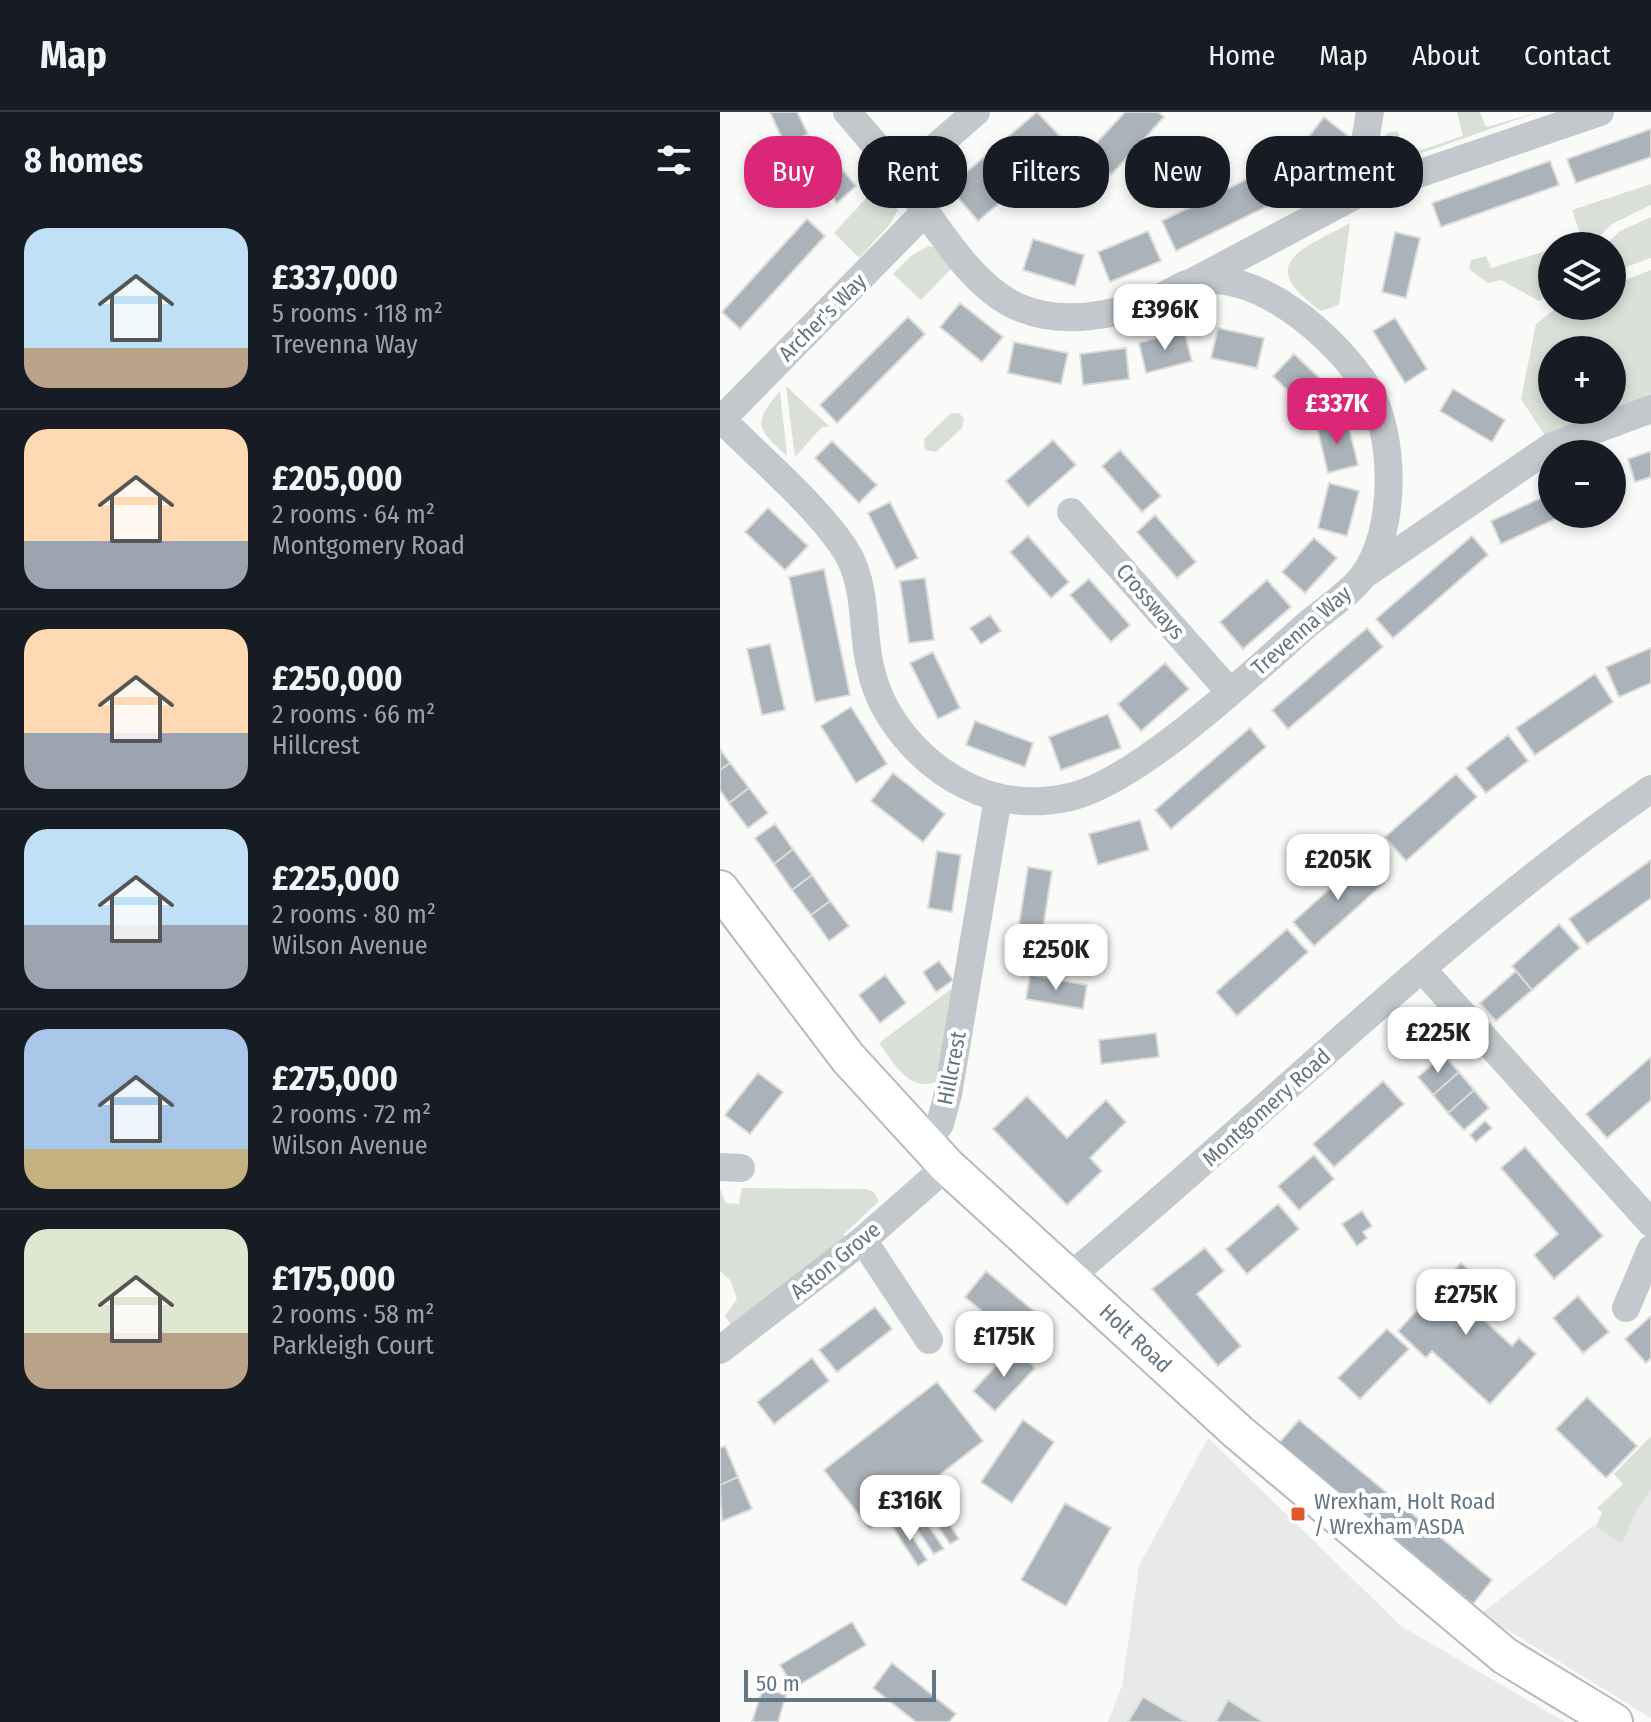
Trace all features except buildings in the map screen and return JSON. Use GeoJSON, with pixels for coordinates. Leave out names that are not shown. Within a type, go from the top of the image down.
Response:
{"type":"FeatureCollection","features":[{"type":"Feature","properties":{"kind":"main road","name":"Holt Road"},"geometry":{"type":"LineString","coordinates":[[720,889],[807,1007],[935,1154],[1238,1432],[1505,1656],[1614,1722]]}},
{"type":"Feature","properties":{"kind":"street","name":"Trevenna Way"},"geometry":{"type":"LineString","coordinates":[[847,112],[867,136]]}},
{"type":"Feature","properties":{"kind":"street"},"geometry":{"type":"LineString","coordinates":[[948,136],[976,112]]}},
{"type":"Feature","properties":{"kind":"street"},"geometry":{"type":"LineString","coordinates":[[1366,136],[1370,112]]}},
{"type":"Feature","properties":{"kind":"street"},"geometry":{"type":"LineString","coordinates":[[1423,172],[1592,113]]}},
{"type":"Feature","properties":{"kind":"street","name":"Trevenna Way"},"geometry":{"type":"LineString","coordinates":[[720,419],[829,528],[849,557],[862,591],[870,668],[883,704],[904,734],[929,762],[961,783],[998,798],[1033,802],[1073,796],[1129,769],[1230,692],[1363,576],[1383,535],[1387,458],[1381,419],[1368,389],[1328,338],[1297,312],[1238,284],[1194,281],[1121,311],[1068,318],[1040,315],[1015,306],[991,290],[921,208]]}},
{"type":"Feature","properties":{"kind":"street"},"geometry":{"type":"LineString","coordinates":[[1194,281],[1332,208]]}},
{"type":"Feature","properties":{"kind":"street","name":"Archer's Way"},"geometry":{"type":"LineString","coordinates":[[720,419],[924,213]]}},
{"type":"Feature","properties":{"kind":"street"},"geometry":{"type":"LineString","coordinates":[[1363,576],[1552,446],[1651,409]]}},
{"type":"Feature","properties":{"kind":"street","name":"Crossways"},"geometry":{"type":"LineString","coordinates":[[1071,512],[1230,692]]}},
{"type":"Feature","properties":{"kind":"street","name":"Montgomery Road"},"geometry":{"type":"LineString","coordinates":[[1069,1277],[1154,1207],[1422,969],[1651,789]]}},
{"type":"Feature","properties":{"kind":"street","name":"Hillcrest"},"geometry":{"type":"LineString","coordinates":[[935,1154],[998,798]]}},
{"type":"Feature","properties":{"kind":"street"},"geometry":{"type":"LineString","coordinates":[[1422,969],[1651,1223]]}},
{"type":"Feature","properties":{"kind":"street","name":"Aston Grove"},"geometry":{"type":"LineString","coordinates":[[720,1350],[863,1240],[935,1154]]}},
{"type":"Feature","properties":{"kind":"street"},"geometry":{"type":"LineString","coordinates":[[863,1240],[929,1340]]}},
{"type":"Feature","properties":{"kind":"street"},"geometry":{"type":"LineString","coordinates":[[1626,1308],[1651,1249]]}},
{"type":"Feature","properties":{"kind":"shaded area"},"geometry":{"type":"Polygon","coordinates":[[[1457,112],[1480,112],[1486,127],[1539,112],[1423,152],[1423,149],[1463,136],[1457,112]]]}},
{"type":"Feature","properties":{"kind":"shaded area"},"geometry":{"type":"Polygon","coordinates":[[[1397,131],[1400,136],[1385,136],[1387,133],[1397,131]]]}},
{"type":"Feature","properties":{"kind":"shaded area"},"geometry":{"type":"Polygon","coordinates":[[[1651,184],[1651,205],[1612,224],[1604,232],[1580,232],[1572,210],[1651,184]]]}},
{"type":"Feature","properties":{"kind":"shaded area"},"geometry":{"type":"Polygon","coordinates":[[[858,207],[898,210],[890,224],[859,258],[834,233],[858,207]]]}},
{"type":"Feature","properties":{"kind":"shaded area"},"geometry":{"type":"Polygon","coordinates":[[[1651,217],[1651,258],[1626,267],[1626,232],[1620,231],[1651,217]]]}},
{"type":"Feature","properties":{"kind":"shaded area"},"geometry":{"type":"Polygon","coordinates":[[[1350,223],[1339,305],[1321,311],[1301,295],[1290,281],[1288,269],[1292,259],[1302,250],[1350,223]]]}},
{"type":"Feature","properties":{"kind":"shaded area"},"geometry":{"type":"Polygon","coordinates":[[[929,246],[936,248],[951,269],[921,300],[893,274],[912,255],[929,246]]]}},
{"type":"Feature","properties":{"kind":"shaded area"},"geometry":{"type":"Polygon","coordinates":[[[1538,253],[1538,300],[1501,280],[1488,283],[1469,269],[1471,260],[1486,256],[1491,268],[1538,253]]]}},
{"type":"Feature","properties":{"kind":"shaded area"},"geometry":{"type":"Polygon","coordinates":[[[1651,270],[1651,409],[1626,418],[1626,336],[1538,336],[1538,424],[1611,424],[1568,440],[1548,440],[1521,399],[1536,324],[1541,320],[1626,320],[1626,280],[1651,270]]]}},
{"type":"Feature","properties":{"kind":"shaded area"},"geometry":{"type":"Polygon","coordinates":[[[786,386],[830,427],[822,427],[795,457],[786,386]]]}},
{"type":"Feature","properties":{"kind":"shaded area"},"geometry":{"type":"Polygon","coordinates":[[[780,391],[787,456],[761,425],[765,411],[780,391]]]}},
{"type":"Feature","properties":{"kind":"shaded area"},"geometry":{"type":"Polygon","coordinates":[[[959,413],[964,419],[962,428],[936,452],[925,450],[924,439],[950,414],[959,413]]]}},
{"type":"Feature","properties":{"kind":"shaded area"},"geometry":{"type":"Polygon","coordinates":[[[958,984],[938,1081],[928,1084],[911,1080],[879,1043],[958,984]]]}},
{"type":"Feature","properties":{"kind":"shaded area"},"geometry":{"type":"Polygon","coordinates":[[[742,1188],[865,1189],[874,1192],[879,1201],[844,1234],[852,1249],[737,1334],[725,1316],[737,1299],[730,1280],[720,1271],[720,1189],[726,1203],[739,1204],[742,1188]]]}},
{"type":"Feature","properties":{"kind":"shaded area"},"geometry":{"type":"Polygon","coordinates":[[[1651,1436],[1651,1489],[1637,1509],[1622,1544],[1596,1527],[1602,1512],[1597,1508],[1623,1484],[1614,1474],[1651,1436]]]}},
{"type":"Feature","properties":{"kind":"shaded area"},"geometry":{"type":"Polygon","coordinates":[[[1208,1438],[1401,1626],[1565,1722],[1108,1722],[1122,1686],[1139,1566],[1208,1438]]]}},
{"type":"Feature","properties":{"kind":"shaded area"},"geometry":{"type":"Polygon","coordinates":[[[1651,1474],[1651,1718],[1481,1614],[1621,1504],[1651,1474]]]}},
{"type":"Feature","properties":{"kind":"place","name":"Wrexham, Holt Road / Wrexham ASDA"},"geometry":{"type":"Point","coordinates":[1298,1514]}}]}
